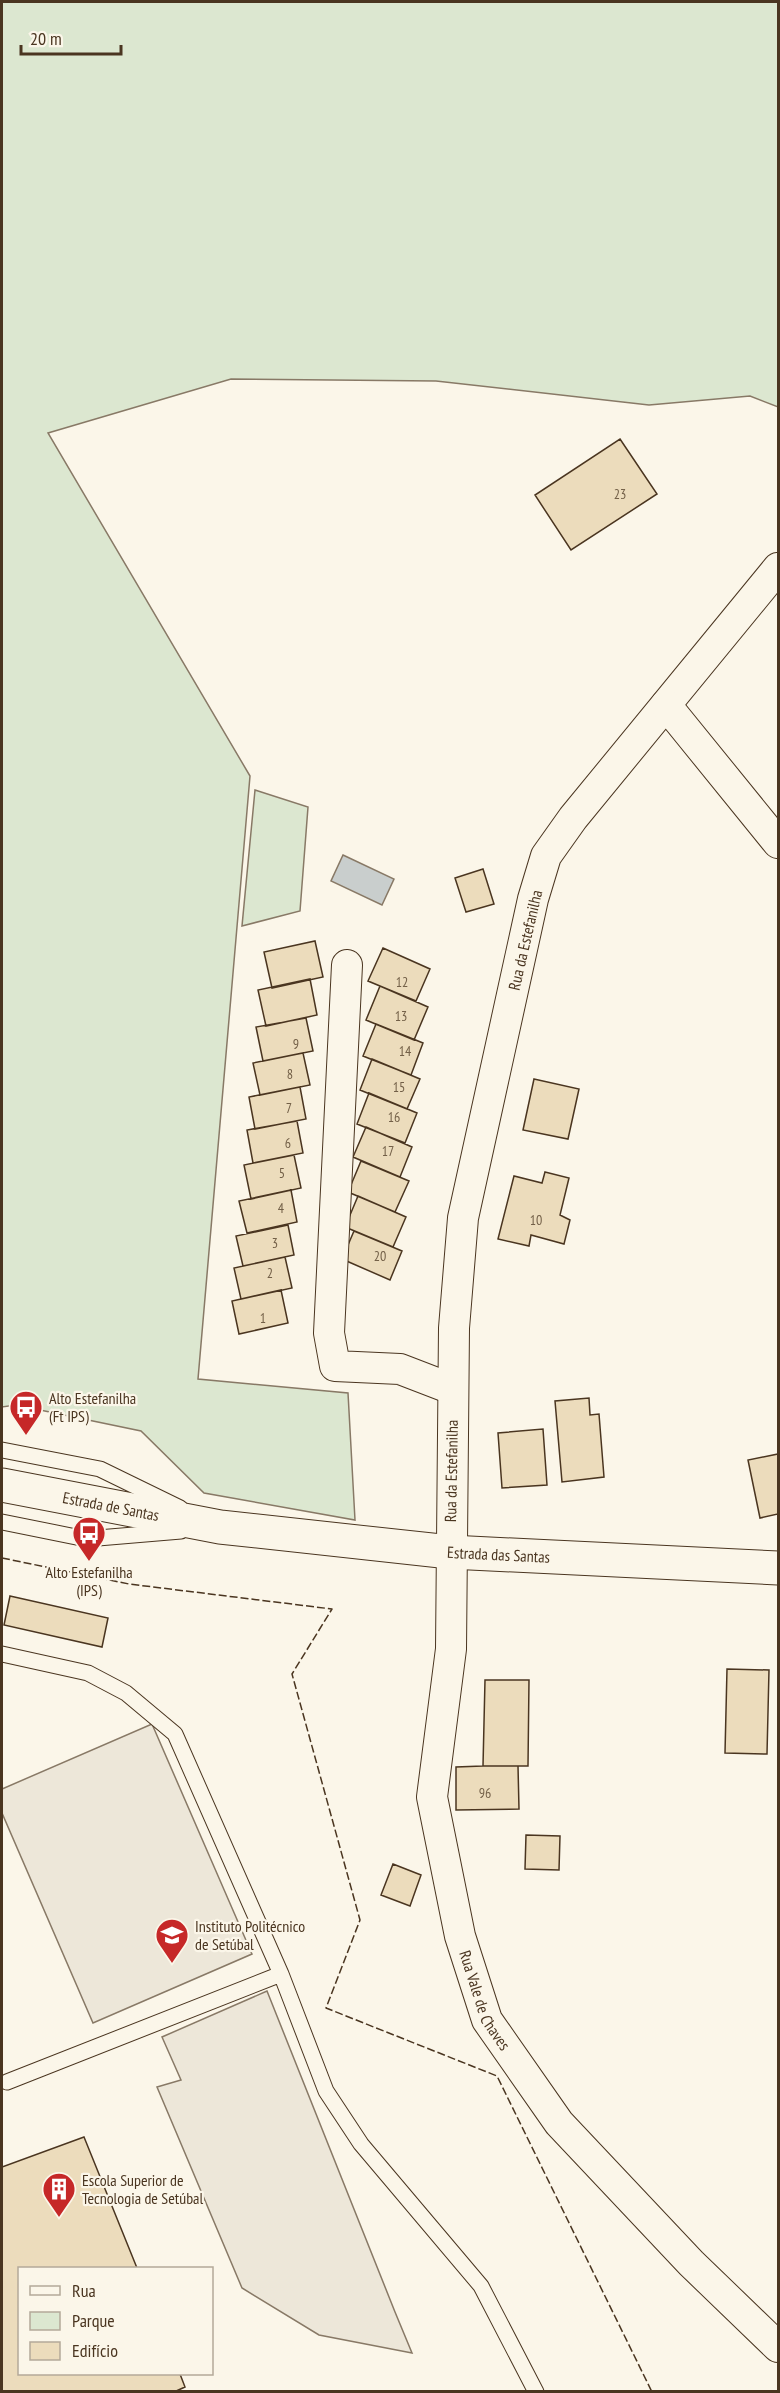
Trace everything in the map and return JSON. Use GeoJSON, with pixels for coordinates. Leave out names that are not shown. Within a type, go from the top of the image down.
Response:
{"type":"FeatureCollection","features":[{"type":"Feature","properties":{"kind":"main road","name":"Estrada de Santas"},"geometry":{"type":"LineString","coordinates":[[2,1485],[220,1527]]}},
{"type":"Feature","properties":{"kind":"main road","name":"Estrada das Santas"},"geometry":{"type":"LineString","coordinates":[[220,1527],[450,1552],[778,1568]]}},
{"type":"Feature","properties":{"kind":"street","name":"Rua da Estefanilha"},"geometry":{"type":"LineString","coordinates":[[450,1552],[454,1328],[464,1218],[533,898],[546,856],[573,818],[778,568]]}},
{"type":"Feature","properties":{"kind":"street"},"geometry":{"type":"LineString","coordinates":[[666,705],[778,843]]}},
{"type":"Feature","properties":{"kind":"street"},"geometry":{"type":"LineString","coordinates":[[347,965],[329,1333],[335,1366],[400,1369],[452,1389]]}},
{"type":"Feature","properties":{"kind":"street","name":"Rua Vale de Chaves"},"geometry":{"type":"LineString","coordinates":[[450,1552],[451,1650],[432,1797],[460,1936],[487,2020],[559,2123],[691,2263],[778,2347]]}},
{"type":"Feature","properties":{"kind":"lane"},"geometry":{"type":"LineString","coordinates":[[2,1450],[100,1469],[220,1527]]}},
{"type":"Feature","properties":{"kind":"lane"},"geometry":{"type":"LineString","coordinates":[[2,1522],[87,1539],[220,1527]]}},
{"type":"Feature","properties":{"kind":"lane"},"geometry":{"type":"LineString","coordinates":[[2,1654],[88,1673],[126,1693],[175,1734],[281,1974],[326,2091],[362,2144],[482,2286],[536,2391]]}},
{"type":"Feature","properties":{"kind":"lane"},"geometry":{"type":"LineString","coordinates":[[8,2082],[281,1974]]}},
{"type":"Feature","properties":{"kind":"green space"},"geometry":{"type":"Polygon","coordinates":[[[2,2],[778,2],[778,407],[750,396],[649,405],[436,381],[231,379],[48,433],[250,776],[198,1379],[348,1393],[355,1520],[204,1493],[141,1431],[16,1405],[2,1407],[2,2]]]}},
{"type":"Feature","properties":{"kind":"green space"},"geometry":{"type":"Polygon","coordinates":[[[255,790],[308,807],[300,911],[242,926],[255,790]]]}},
{"type":"Feature","properties":{"kind":"shaded area"},"geometry":{"type":"Polygon","coordinates":[[[343,855],[394,879],[382,905],[331,881],[343,855]]]}},
{"type":"Feature","properties":{"kind":"shaded area"},"geometry":{"type":"Polygon","coordinates":[[[152,1724],[252,1954],[93,2023],[2,1813],[2,1789],[152,1724]]]}},
{"type":"Feature","properties":{"kind":"shaded area"},"geometry":{"type":"Polygon","coordinates":[[[267,1991],[412,2353],[319,2335],[242,2288],[157,2087],[181,2080],[162,2037],[267,1991]]]}},
{"type":"Feature","properties":{"kind":"building"},"geometry":{"type":"Polygon","coordinates":[[[620,439],[657,494],[571,550],[535,495],[620,439]]]}},
{"type":"Feature","properties":{"kind":"building"},"geometry":{"type":"Polygon","coordinates":[[[483,869],[494,904],[466,912],[455,878],[483,869]]]}},
{"type":"Feature","properties":{"kind":"building"},"geometry":{"type":"Polygon","coordinates":[[[315,941],[323,977],[272,988],[264,952],[315,941]]]}},
{"type":"Feature","properties":{"kind":"building"},"geometry":{"type":"Polygon","coordinates":[[[383,948],[430,969],[416,1001],[368,981],[383,948]]]}},
{"type":"Feature","properties":{"kind":"building"},"geometry":{"type":"Polygon","coordinates":[[[310,979],[317,1015],[266,1026],[258,990],[310,979]]]}},
{"type":"Feature","properties":{"kind":"building"},"geometry":{"type":"Polygon","coordinates":[[[380,986],[428,1007],[414,1040],[366,1020],[380,986]]]}},
{"type":"Feature","properties":{"kind":"building"},"geometry":{"type":"Polygon","coordinates":[[[306,1018],[313,1051],[263,1061],[256,1027],[306,1018]]]}},
{"type":"Feature","properties":{"kind":"building"},"geometry":{"type":"Polygon","coordinates":[[[376,1024],[423,1043],[411,1075],[363,1056],[376,1024]]]}},
{"type":"Feature","properties":{"kind":"building"},"geometry":{"type":"Polygon","coordinates":[[[303,1053],[310,1085],[260,1095],[253,1063],[303,1053]]]}},
{"type":"Feature","properties":{"kind":"building"},"geometry":{"type":"Polygon","coordinates":[[[372,1059],[420,1079],[407,1109],[360,1090],[372,1059]]]}},
{"type":"Feature","properties":{"kind":"building"},"geometry":{"type":"Polygon","coordinates":[[[534,1079],[579,1089],[568,1139],[523,1130],[534,1079]]]}},
{"type":"Feature","properties":{"kind":"building"},"geometry":{"type":"Polygon","coordinates":[[[300,1087],[306,1119],[255,1129],[249,1097],[300,1087]]]}},
{"type":"Feature","properties":{"kind":"building"},"geometry":{"type":"Polygon","coordinates":[[[369,1093],[417,1113],[405,1143],[357,1124],[369,1093]]]}},
{"type":"Feature","properties":{"kind":"building"},"geometry":{"type":"Polygon","coordinates":[[[297,1121],[303,1153],[253,1163],[247,1130],[297,1121]]]}},
{"type":"Feature","properties":{"kind":"building"},"geometry":{"type":"Polygon","coordinates":[[[366,1127],[412,1147],[400,1177],[353,1157],[366,1127]]]}},
{"type":"Feature","properties":{"kind":"building"},"geometry":{"type":"Polygon","coordinates":[[[294,1155],[301,1188],[251,1199],[244,1165],[294,1155]]]}},
{"type":"Feature","properties":{"kind":"building"},"geometry":{"type":"Polygon","coordinates":[[[361,1161],[409,1181],[395,1212],[348,1192],[361,1161]]]}},
{"type":"Feature","properties":{"kind":"building"},"geometry":{"type":"Polygon","coordinates":[[[545,1172],[569,1178],[560,1215],[570,1220],[564,1244],[531,1235],[529,1246],[498,1239],[514,1176],[542,1183],[545,1172]]]}},
{"type":"Feature","properties":{"kind":"building"},"geometry":{"type":"Polygon","coordinates":[[[291,1190],[297,1222],[247,1233],[239,1201],[291,1190]]]}},
{"type":"Feature","properties":{"kind":"building"},"geometry":{"type":"Polygon","coordinates":[[[358,1196],[406,1217],[393,1247],[345,1227],[358,1196]]]}},
{"type":"Feature","properties":{"kind":"building"},"geometry":{"type":"Polygon","coordinates":[[[288,1225],[294,1255],[243,1266],[236,1236],[288,1225]]]}},
{"type":"Feature","properties":{"kind":"building"},"geometry":{"type":"Polygon","coordinates":[[[354,1231],[402,1251],[390,1280],[342,1259],[354,1231]]]}},
{"type":"Feature","properties":{"kind":"building"},"geometry":{"type":"Polygon","coordinates":[[[285,1257],[292,1288],[241,1299],[234,1268],[285,1257]]]}},
{"type":"Feature","properties":{"kind":"building"},"geometry":{"type":"Polygon","coordinates":[[[281,1290],[288,1323],[239,1334],[232,1301],[281,1290]]]}},
{"type":"Feature","properties":{"kind":"building"},"geometry":{"type":"Polygon","coordinates":[[[589,1398],[590,1415],[599,1414],[604,1477],[562,1482],[555,1401],[589,1398]]]}},
{"type":"Feature","properties":{"kind":"building"},"geometry":{"type":"Polygon","coordinates":[[[543,1429],[547,1485],[502,1488],[498,1433],[543,1429]]]}},
{"type":"Feature","properties":{"kind":"building"},"geometry":{"type":"Polygon","coordinates":[[[778,1454],[778,1514],[760,1518],[748,1460],[778,1454]]]}},
{"type":"Feature","properties":{"kind":"building"},"geometry":{"type":"Polygon","coordinates":[[[10,1596],[108,1618],[102,1647],[4,1625],[10,1596]]]}},
{"type":"Feature","properties":{"kind":"building"},"geometry":{"type":"Polygon","coordinates":[[[727,1669],[769,1670],[767,1754],[725,1753],[727,1669]]]}},
{"type":"Feature","properties":{"kind":"building"},"geometry":{"type":"Polygon","coordinates":[[[485,1680],[529,1680],[528,1766],[483,1766],[485,1680]]]}},
{"type":"Feature","properties":{"kind":"building"},"geometry":{"type":"Polygon","coordinates":[[[518,1766],[519,1809],[456,1810],[456,1767],[518,1766]]]}},
{"type":"Feature","properties":{"kind":"building"},"geometry":{"type":"Polygon","coordinates":[[[526,1835],[560,1836],[559,1870],[525,1869],[526,1835]]]}},
{"type":"Feature","properties":{"kind":"building"},"geometry":{"type":"Polygon","coordinates":[[[393,1864],[421,1875],[410,1906],[381,1895],[393,1864]]]}},
{"type":"Feature","properties":{"kind":"building","name":"Escola Superior de Tecnologia de Setúbal"},"geometry":{"type":"Polygon","coordinates":[[[84,2137],[137,2267],[18,2267],[18,2375],[180,2375],[185,2387],[174,2392],[2,2392],[2,2167],[84,2137]]]}},
{"type":"Feature","properties":{"kind":"fence"},"geometry":{"type":"LineString","coordinates":[[2,1558],[129,1584],[332,1609],[292,1674],[360,1920],[326,2008],[497,2076],[652,2392]]}},
{"type":"Feature","properties":{"kind":"place","name":"Alto Estefanilha (Ft IPS)"},"geometry":{"type":"Point","coordinates":[26,1436]}},
{"type":"Feature","properties":{"kind":"place","name":"Alto Estefanilha (IPS)"},"geometry":{"type":"Point","coordinates":[89,1562]}},
{"type":"Feature","properties":{"kind":"place","name":"Instituto Politécnico de Setúbal"},"geometry":{"type":"Point","coordinates":[172,1964]}},
{"type":"Feature","properties":{"kind":"place","name":"Escola Superior de Tecnologia de Setúbal"},"geometry":{"type":"Point","coordinates":[59,2218]}}]}
